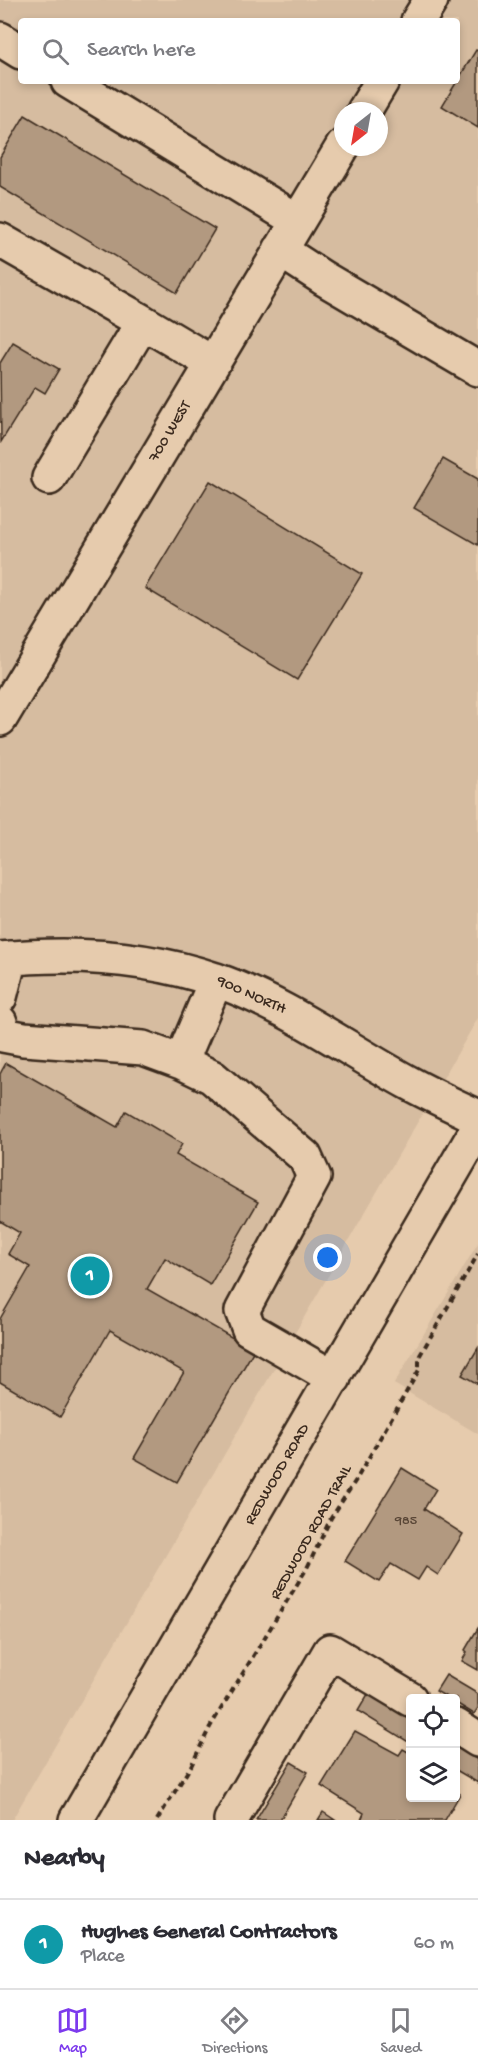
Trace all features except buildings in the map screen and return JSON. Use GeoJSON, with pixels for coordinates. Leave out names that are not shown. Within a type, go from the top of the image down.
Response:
{"type":"FeatureCollection","features":[{"type":"Feature","properties":{"kind":"street"},"geometry":{"type":"LineString","coordinates":[[420,18],[431,0]]}},
{"type":"Feature","properties":{"kind":"street"},"geometry":{"type":"LineString","coordinates":[[0,39],[18,50]]}},
{"type":"Feature","properties":{"kind":"street"},"geometry":{"type":"LineString","coordinates":[[73,84],[298,221]]}},
{"type":"Feature","properties":{"kind":"street"},"geometry":{"type":"LineString","coordinates":[[369,102],[380,84]]}},
{"type":"Feature","properties":{"kind":"street","name":"700 WEST"},"geometry":{"type":"LineString","coordinates":[[0,719],[337,156]]}},
{"type":"Feature","properties":{"kind":"street"},"geometry":{"type":"LineString","coordinates":[[0,240],[212,363]]}},
{"type":"Feature","properties":{"kind":"street"},"geometry":{"type":"LineString","coordinates":[[280,250],[323,278],[478,369]]}},
{"type":"Feature","properties":{"kind":"street"},"geometry":{"type":"LineString","coordinates":[[49,478],[143,322]]}},
{"type":"Feature","properties":{"kind":"street","name":"900 NORTH"},"geometry":{"type":"LineString","coordinates":[[5,958],[54,955],[97,956],[139,961],[216,980],[278,1007],[410,1083],[478,1118]]}},
{"type":"Feature","properties":{"kind":"street"},"geometry":{"type":"LineString","coordinates":[[0,997],[5,958]]}},
{"type":"Feature","properties":{"kind":"street"},"geometry":{"type":"LineString","coordinates":[[181,1062],[216,980]]}},
{"type":"Feature","properties":{"kind":"street"},"geometry":{"type":"LineString","coordinates":[[1,1033],[24,1039],[143,1048],[181,1062],[212,1077],[305,1157],[314,1177],[242,1311],[249,1329],[334,1378]]}},
{"type":"Feature","properties":{"kind":"street","name":"REDWOOD ROAD"},"geometry":{"type":"LineString","coordinates":[[76,1820],[478,1128]]}},
{"type":"Feature","properties":{"kind":"street"},"geometry":{"type":"LineString","coordinates":[[231,1820],[330,1651],[406,1696]]}},
{"type":"Feature","properties":{"kind":"street"},"geometry":{"type":"LineString","coordinates":[[460,1729],[478,1740]]}},
{"type":"Feature","properties":{"kind":"path","name":"REDWOOD ROAD TRAIL"},"geometry":{"type":"LineString","coordinates":[[157,1820],[191,1766],[210,1727],[307,1569],[331,1518],[356,1480],[419,1370],[418,1357],[478,1254]]}},
{"type":"Feature","properties":{"kind":"shaded area"},"geometry":{"type":"Polygon","coordinates":[[[0,0],[478,0],[478,1018],[12,1820],[0,1820],[0,0]]]}},
{"type":"Feature","properties":{"kind":"shaded area"},"geometry":{"type":"Polygon","coordinates":[[[478,1243],[478,1434],[394,1384],[478,1243]]]}},
{"type":"Feature","properties":{"kind":"place","name":"Hughes General Contractors"},"geometry":{"type":"Point","coordinates":[90,1276]}}]}
